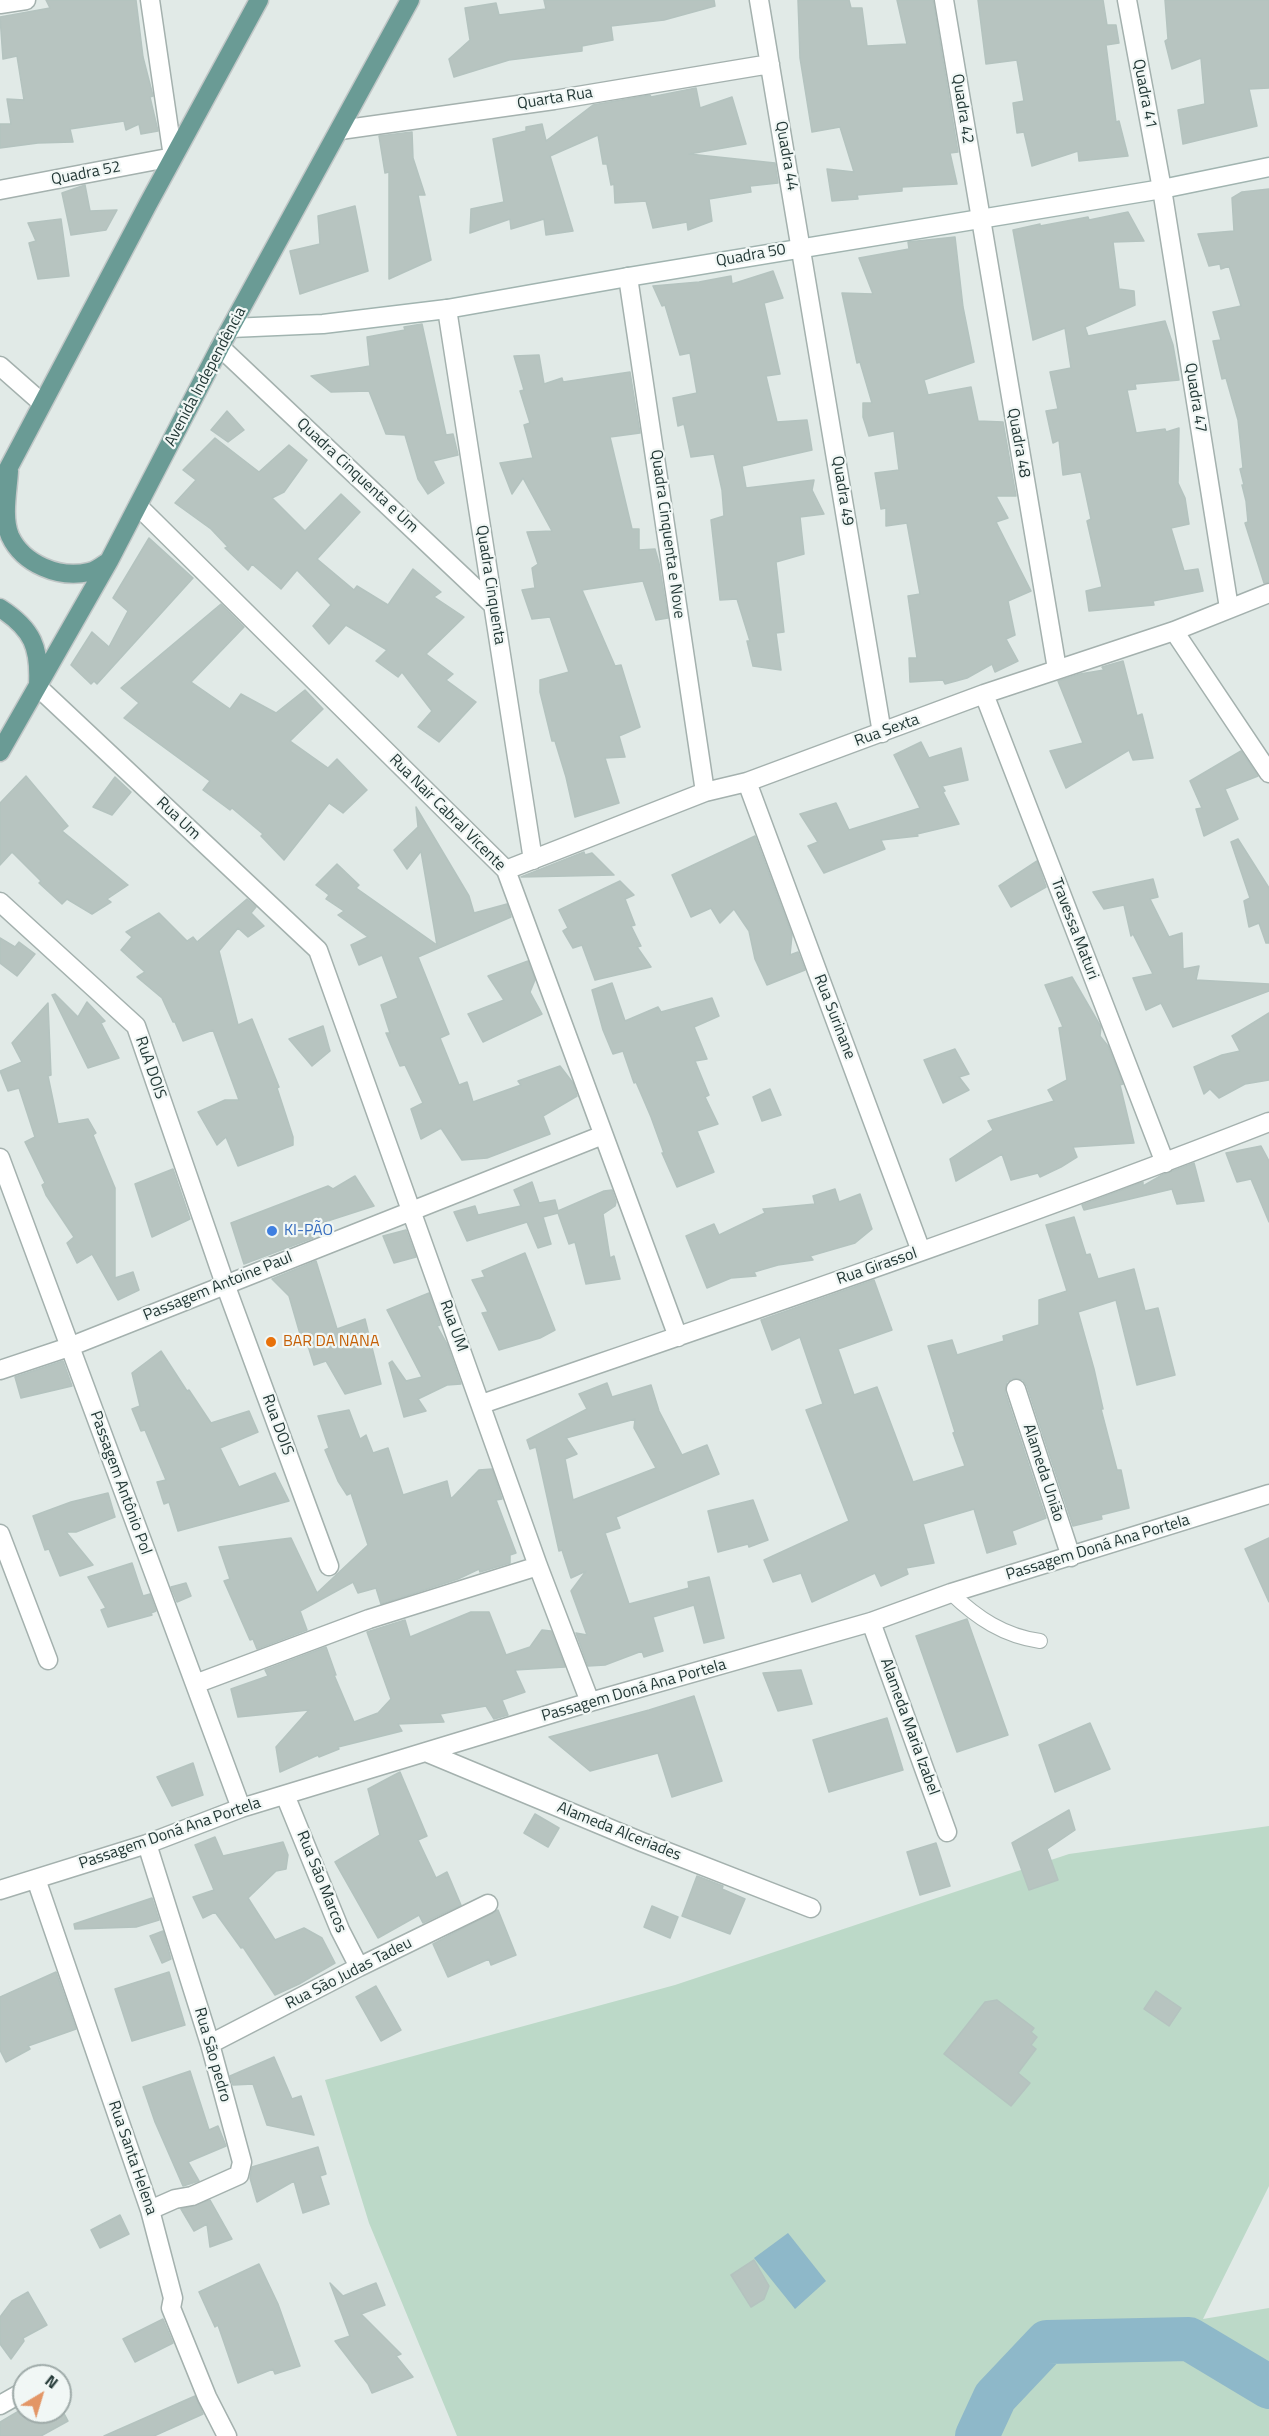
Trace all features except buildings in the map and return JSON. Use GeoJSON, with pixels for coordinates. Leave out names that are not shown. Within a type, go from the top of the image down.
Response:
{"type":"FeatureCollection","features":[{"type":"Feature","properties":{"kind":"main road"},"geometry":{"type":"LineString","coordinates":[[0,484],[259,0]]}},
{"type":"Feature","properties":{"kind":"main road","name":"Avenida Independência"},"geometry":{"type":"LineString","coordinates":[[0,752],[109,561],[220,347],[410,0]]}},
{"type":"Feature","properties":{"kind":"main road"},"geometry":{"type":"LineString","coordinates":[[9,466],[6,518],[10,536],[24,554],[40,567],[65,573],[90,572],[109,561]]}},
{"type":"Feature","properties":{"kind":"main road"},"geometry":{"type":"LineString","coordinates":[[0,608],[16,618],[36,648],[39,662],[38,687]]}},
{"type":"Feature","properties":{"kind":"street"},"geometry":{"type":"LineString","coordinates":[[0,4],[26,0]]}},
{"type":"Feature","properties":{"kind":"street"},"geometry":{"type":"LineString","coordinates":[[150,0],[173,157]]}},
{"type":"Feature","properties":{"kind":"street","name":"Quadra 44"},"geometry":{"type":"LineString","coordinates":[[759,0],[802,248]]}},
{"type":"Feature","properties":{"kind":"street","name":"Quadra 42"},"geometry":{"type":"LineString","coordinates":[[944,0],[980,218]]}},
{"type":"Feature","properties":{"kind":"street","name":"Quadra 41"},"geometry":{"type":"LineString","coordinates":[[1127,0],[1162,189]]}},
{"type":"Feature","properties":{"kind":"street","name":"Quarta Rua"},"geometry":{"type":"LineString","coordinates":[[340,130],[554,100],[770,64]]}},
{"type":"Feature","properties":{"kind":"street","name":"Quadra 52"},"geometry":{"type":"LineString","coordinates":[[0,190],[173,157]]}},
{"type":"Feature","properties":{"kind":"street","name":"Quadra 50"},"geometry":{"type":"LineString","coordinates":[[231,328],[322,324],[447,309],[1162,189],[1269,167]]}},
{"type":"Feature","properties":{"kind":"street","name":"Quadra 47"},"geometry":{"type":"LineString","coordinates":[[1162,189],[1229,608]]}},
{"type":"Feature","properties":{"kind":"street","name":"Quadra 48"},"geometry":{"type":"LineString","coordinates":[[980,218],[1057,669]]}},
{"type":"Feature","properties":{"kind":"street","name":"Quadra 49"},"geometry":{"type":"LineString","coordinates":[[802,248],[882,734]]}},
{"type":"Feature","properties":{"kind":"street","name":"Quadra Cinquenta e Nove"},"geometry":{"type":"LineString","coordinates":[[628,277],[705,792]]}},
{"type":"Feature","properties":{"kind":"street","name":"Quadra Cinquenta"},"geometry":{"type":"LineString","coordinates":[[447,309],[533,860]]}},
{"type":"Feature","properties":{"kind":"street","name":"Quadra Cinquenta e Um"},"geometry":{"type":"LineString","coordinates":[[220,347],[494,605]]}},
{"type":"Feature","properties":{"kind":"street"},"geometry":{"type":"LineString","coordinates":[[0,366],[42,403]]}},
{"type":"Feature","properties":{"kind":"street","name":"Rua Nair Cabral Vicente"},"geometry":{"type":"LineString","coordinates":[[138,506],[506,870],[678,1336]]}},
{"type":"Feature","properties":{"kind":"street","name":"Rua Sexta"},"geometry":{"type":"LineString","coordinates":[[506,870],[705,792],[747,782],[882,734],[984,694],[1174,631],[1269,593]]}},
{"type":"Feature","properties":{"kind":"street"},"geometry":{"type":"LineString","coordinates":[[1174,631],[1269,773]]}},
{"type":"Feature","properties":{"kind":"street","name":"Rua Um"},"geometry":{"type":"LineString","coordinates":[[38,687],[318,950]]}},
{"type":"Feature","properties":{"kind":"street","name":"Travessa Maturi"},"geometry":{"type":"LineString","coordinates":[[984,694],[1165,1163]]}},
{"type":"Feature","properties":{"kind":"street","name":"Rua Surinane"},"geometry":{"type":"LineString","coordinates":[[747,782],[921,1251]]}},
{"type":"Feature","properties":{"kind":"street","name":"RuA DOIS"},"geometry":{"type":"LineString","coordinates":[[0,902],[136,1026],[225,1284]]}},
{"type":"Feature","properties":{"kind":"street","name":"Rua UM"},"geometry":{"type":"LineString","coordinates":[[318,950],[538,1566],[590,1702]]}},
{"type":"Feature","properties":{"kind":"street","name":"Rua Girassol"},"geometry":{"type":"LineString","coordinates":[[482,1404],[921,1251],[1165,1163],[1269,1122]]}},
{"type":"Feature","properties":{"kind":"street","name":"Passagem Antoine Paul"},"geometry":{"type":"LineString","coordinates":[[0,1371],[69,1347],[603,1135]]}},
{"type":"Feature","properties":{"kind":"street","name":"Passagem Antônio Pol"},"geometry":{"type":"LineString","coordinates":[[0,1158],[241,1808]]}},
{"type":"Feature","properties":{"kind":"street","name":"Rua DOIS"},"geometry":{"type":"LineString","coordinates":[[225,1284],[329,1566]]}},
{"type":"Feature","properties":{"kind":"street","name":"Alameda União"},"geometry":{"type":"LineString","coordinates":[[1016,1389],[1071,1557]]}},
{"type":"Feature","properties":{"kind":"street","name":"Passagem Doná Ana Portela"},"geometry":{"type":"LineString","coordinates":[[0,1890],[147,1844],[241,1808],[590,1702],[871,1622],[951,1593],[1269,1494]]}},
{"type":"Feature","properties":{"kind":"street"},"geometry":{"type":"LineString","coordinates":[[0,1534],[48,1660]]}},
{"type":"Feature","properties":{"kind":"street"},"geometry":{"type":"LineString","coordinates":[[195,1684],[369,1619],[538,1566]]}},
{"type":"Feature","properties":{"kind":"street","name":"Alameda Maria Izabel"},"geometry":{"type":"LineString","coordinates":[[871,1622],[947,1832]]}},
{"type":"Feature","properties":{"kind":"street","name":"Alameda Alceriades"},"geometry":{"type":"LineString","coordinates":[[428,1753],[642,1842],[812,1908]]}},
{"type":"Feature","properties":{"kind":"street","name":"Rua São Marcos"},"geometry":{"type":"LineString","coordinates":[[285,1795],[340,1930],[359,1967]]}},
{"type":"Feature","properties":{"kind":"street","name":"Rua São pedro"},"geometry":{"type":"LineString","coordinates":[[147,1844],[210,2044],[242,2162],[239,2175],[201,2192],[150,2210]]}},
{"type":"Feature","properties":{"kind":"street","name":"Rua Santa Helena"},"geometry":{"type":"LineString","coordinates":[[36,1879],[150,2210],[173,2298],[171,2308],[207,2397],[227,2436]]}},
{"type":"Feature","properties":{"kind":"street","name":"Rua São Judas Tadeu"},"geometry":{"type":"LineString","coordinates":[[210,2044],[488,1904]]}},
{"type":"Feature","properties":{"kind":"lane"},"geometry":{"type":"LineString","coordinates":[[951,1593],[987,1624],[1021,1638],[1040,1641]]}},
{"type":"Feature","properties":{"kind":"green space"},"geometry":{"type":"Polygon","coordinates":[[[1269,1826],[1269,2186],[1203,2319],[1269,2308],[1269,2436],[457,2436],[369,2223],[325,2080],[675,1985],[1069,1854],[1269,1826]]]}},
{"type":"Feature","properties":{"kind":"water"},"geometry":{"type":"Polygon","coordinates":[[[788,2233],[826,2281],[795,2309],[754,2258],[788,2233]]]}},
{"type":"Feature","properties":{"kind":"waterway"},"geometry":{"type":"LineString","coordinates":[[977,2436],[995,2397],[1047,2342],[1189,2339],[1269,2387]]}},
{"type":"Feature","properties":{"kind":"place","name":"KI-PÃO"},"geometry":{"type":"Point","coordinates":[272,1231]}},
{"type":"Feature","properties":{"kind":"place","name":"BAR DA NANA"},"geometry":{"type":"Point","coordinates":[271,1342]}}]}
